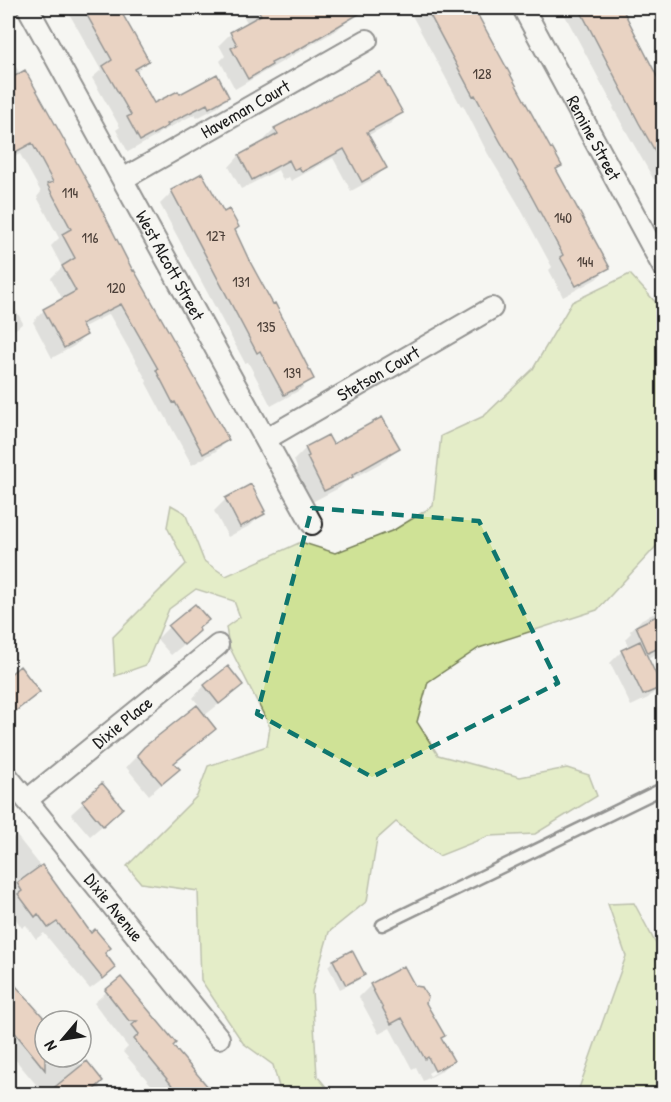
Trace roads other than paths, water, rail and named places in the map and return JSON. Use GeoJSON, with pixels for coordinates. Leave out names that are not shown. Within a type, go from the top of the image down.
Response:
{"type":"FeatureCollection","features":[{"type":"Feature","properties":{"kind":"street","name":"West Alcott Street"},"geometry":{"type":"LineString","coordinates":[[28,8],[312,524]]}},
{"type":"Feature","properties":{"kind":"street","name":"Remine Street"},"geometry":{"type":"LineString","coordinates":[[523,8],[663,268]]}},
{"type":"Feature","properties":{"kind":"street","name":"Haveman Court"},"geometry":{"type":"LineString","coordinates":[[123,179],[367,40]]}},
{"type":"Feature","properties":{"kind":"street","name":"Stetson Court"},"geometry":{"type":"LineString","coordinates":[[266,440],[492,308]]}},
{"type":"Feature","properties":{"kind":"street","name":"Dixie Place"},"geometry":{"type":"LineString","coordinates":[[27,800],[218,645]]}},
{"type":"Feature","properties":{"kind":"street","name":"Dixie Avenue"},"geometry":{"type":"LineString","coordinates":[[8,777],[219,1038]]}},
{"type":"Feature","properties":{"kind":"lane"},"geometry":{"type":"LineString","coordinates":[[382,925],[663,788]]}}]}
